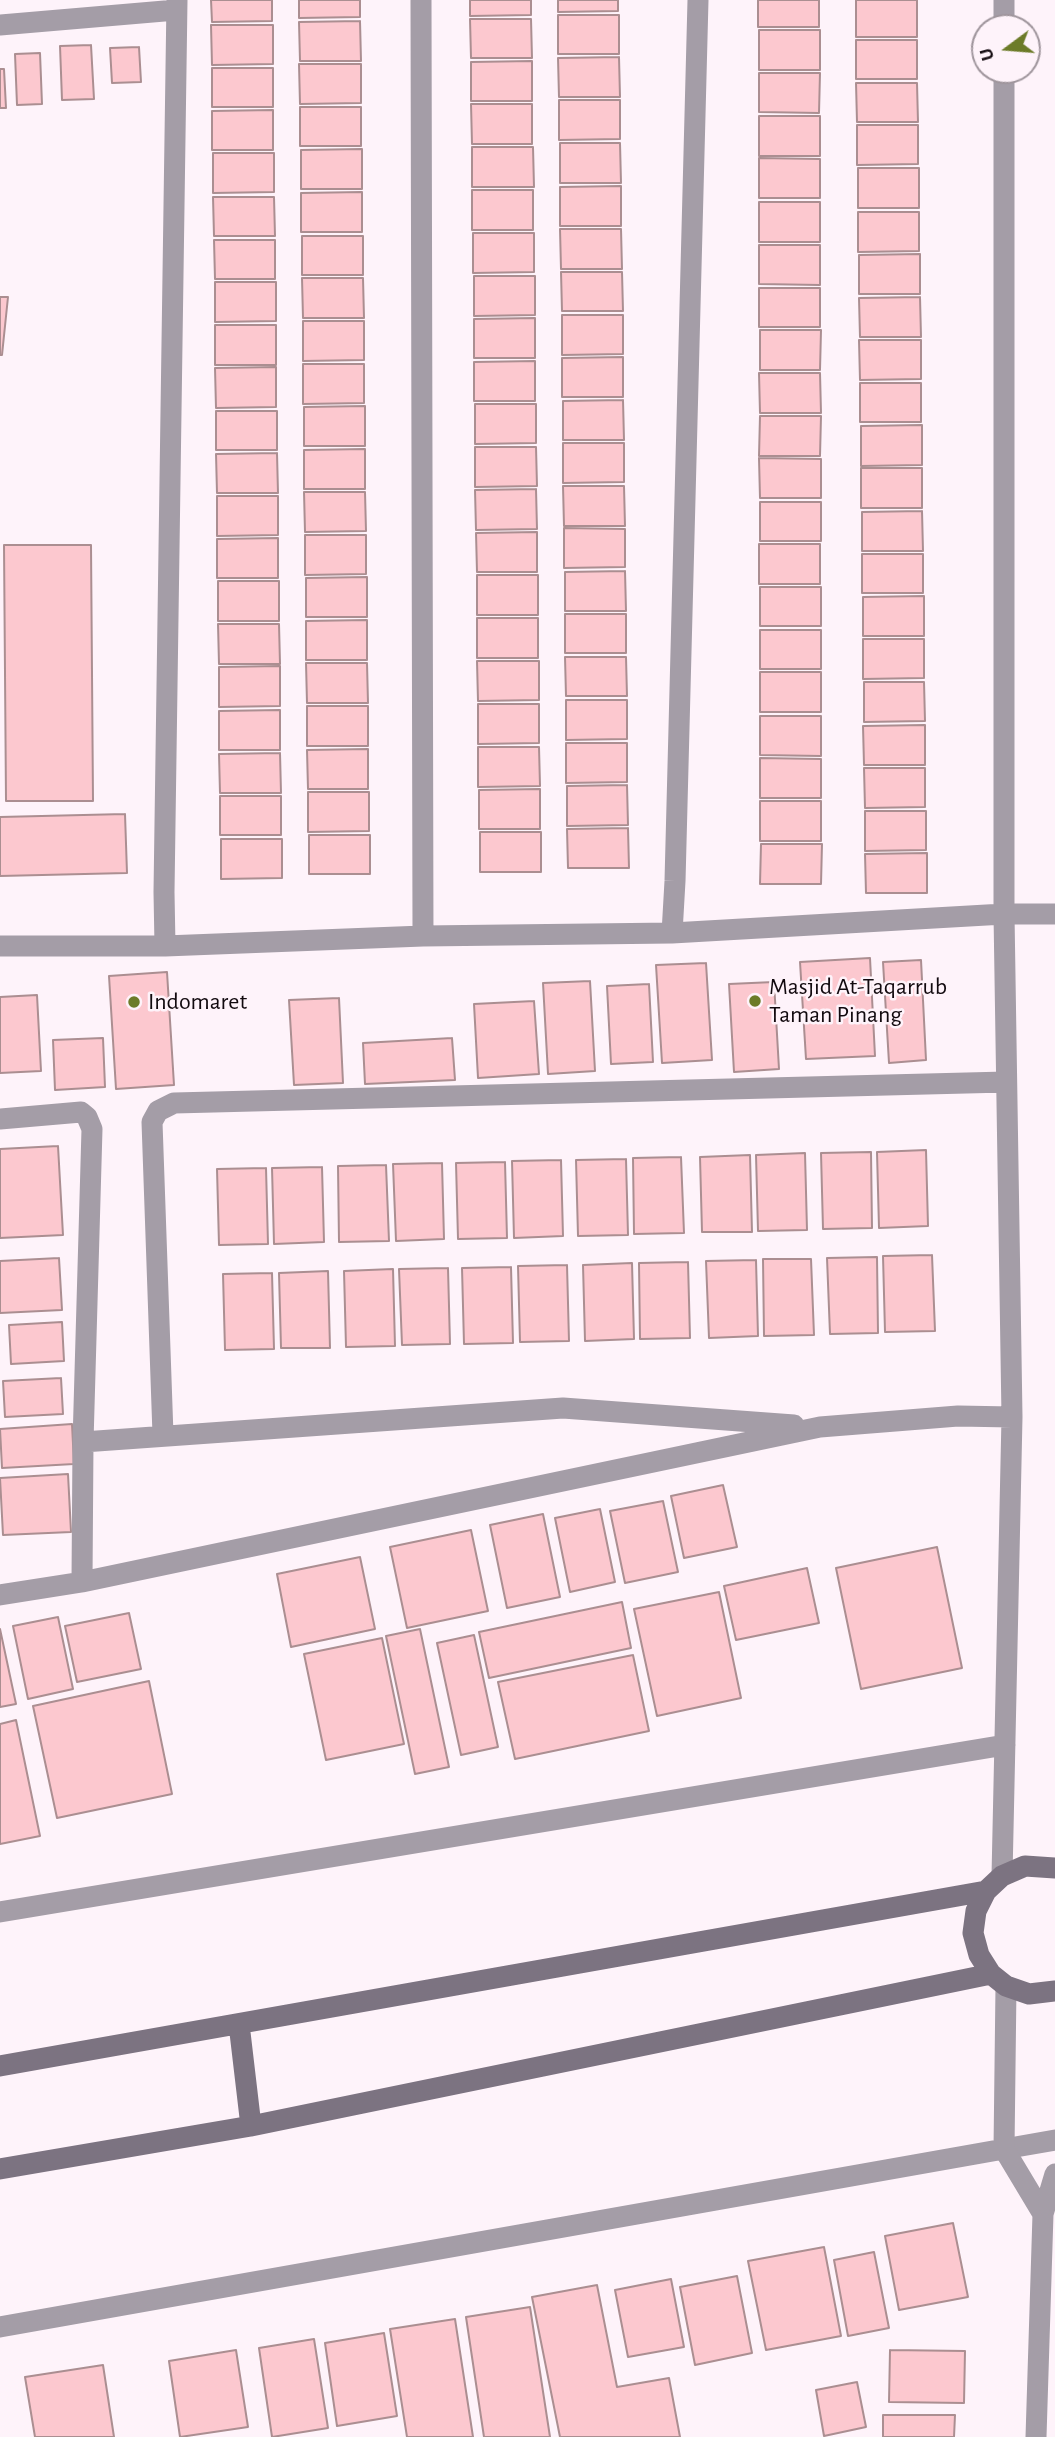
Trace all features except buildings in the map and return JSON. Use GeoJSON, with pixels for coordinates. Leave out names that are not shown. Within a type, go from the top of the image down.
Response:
{"type":"FeatureCollection","features":[{"type":"Feature","properties":{"kind":"main road"},"geometry":{"type":"LineString","coordinates":[[1055,1868],[1025,1866],[1002,1876],[986,1891],[976,1911],[973,1933],[979,1955],[999,1980],[1029,1994],[1055,1991]]}},
{"type":"Feature","properties":{"kind":"main road"},"geometry":{"type":"LineString","coordinates":[[0,2066],[986,1891]]}},
{"type":"Feature","properties":{"kind":"main road"},"geometry":{"type":"LineString","coordinates":[[0,2169],[251,2126],[999,1980]]}},
{"type":"Feature","properties":{"kind":"main road"},"geometry":{"type":"LineString","coordinates":[[239,2024],[251,2126]]}},
{"type":"Feature","properties":{"kind":"street"},"geometry":{"type":"LineString","coordinates":[[421,0],[422,936]]}},
{"type":"Feature","properties":{"kind":"street"},"geometry":{"type":"LineString","coordinates":[[672,933],[698,0]]}},
{"type":"Feature","properties":{"kind":"street"},"geometry":{"type":"LineString","coordinates":[[0,24],[177,5],[165,946]]}},
{"type":"Feature","properties":{"kind":"street"},"geometry":{"type":"LineString","coordinates":[[1002,1876],[1013,1417],[1004,914],[1004,84]]}},
{"type":"Feature","properties":{"kind":"street"},"geometry":{"type":"LineString","coordinates":[[0,946],[165,946],[422,936],[672,933],[1004,914],[1055,914]]}},
{"type":"Feature","properties":{"kind":"street"},"geometry":{"type":"LineString","coordinates":[[163,1436],[152,1122],[158,1111],[174,1102],[1006,1082]]}},
{"type":"Feature","properties":{"kind":"street"},"geometry":{"type":"LineString","coordinates":[[0,1119],[81,1112],[87,1117],[92,1129],[82,1582]]}},
{"type":"Feature","properties":{"kind":"street"},"geometry":{"type":"LineString","coordinates":[[83,1442],[563,1408],[820,1427]]}},
{"type":"Feature","properties":{"kind":"street"},"geometry":{"type":"LineString","coordinates":[[0,1595],[82,1582],[820,1427],[958,1416],[1013,1417]]}},
{"type":"Feature","properties":{"kind":"street"},"geometry":{"type":"LineString","coordinates":[[0,1912],[1005,1745]]}},
{"type":"Feature","properties":{"kind":"street"},"geometry":{"type":"LineString","coordinates":[[999,1980],[1004,2149],[1043,2214]]}},
{"type":"Feature","properties":{"kind":"street"},"geometry":{"type":"LineString","coordinates":[[0,2327],[1055,2140]]}},
{"type":"Feature","properties":{"kind":"street"},"geometry":{"type":"LineString","coordinates":[[1036,2437],[1043,2214],[1055,2174]]}},
{"type":"Feature","properties":{"kind":"place","name":"Masjid At-Taqarrub Taman Pinang"},"geometry":{"type":"Point","coordinates":[755,1001]}},
{"type":"Feature","properties":{"kind":"place","name":"Indomaret"},"geometry":{"type":"Point","coordinates":[134,1002]}}]}
